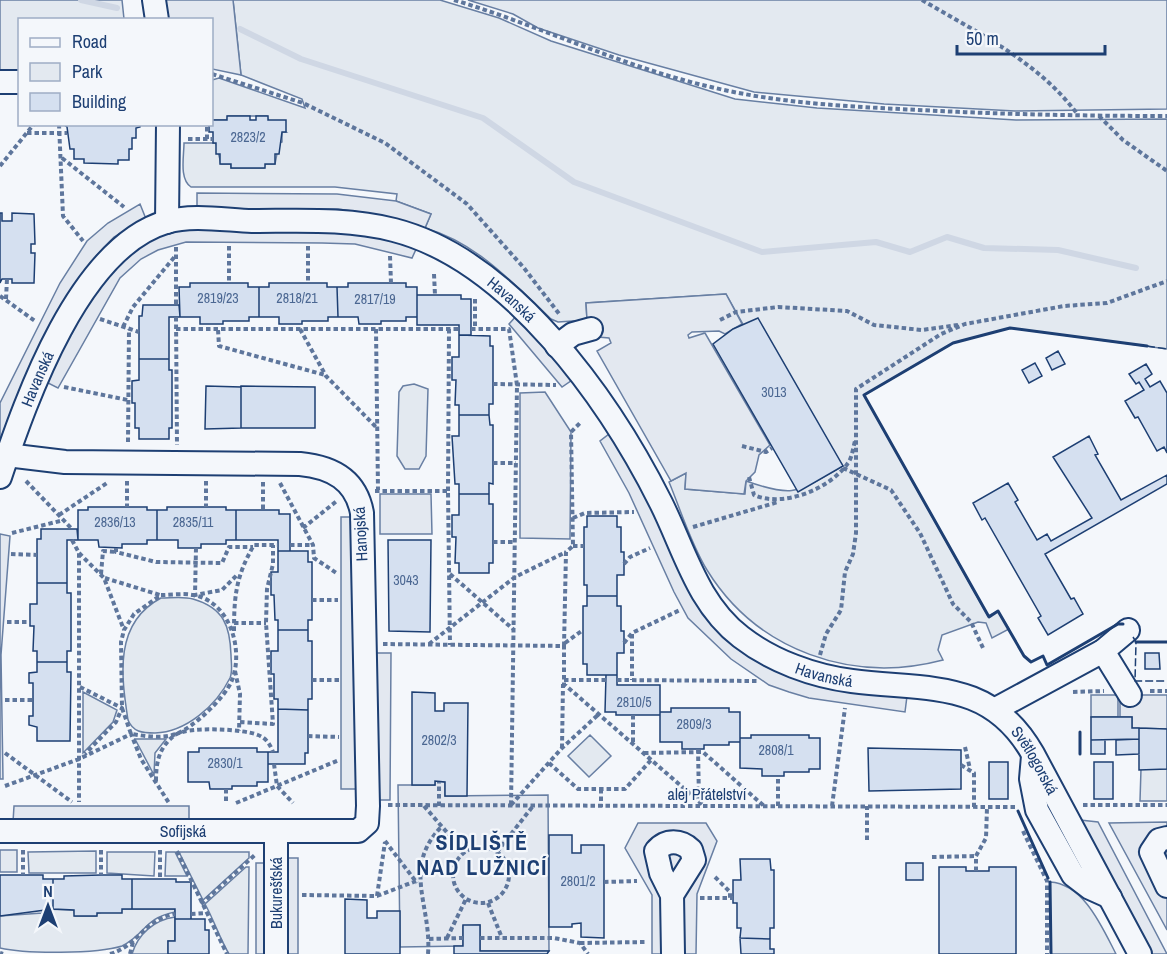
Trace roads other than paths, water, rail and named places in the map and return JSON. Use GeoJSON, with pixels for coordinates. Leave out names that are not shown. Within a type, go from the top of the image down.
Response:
{"type":"FeatureCollection","features":[{"type":"Feature","properties":{"kind":"street"},"geometry":{"type":"LineString","coordinates":[[154,0],[157,18]]}},
{"type":"Feature","properties":{"kind":"street"},"geometry":{"type":"LineString","coordinates":[[0,82],[18,82]]}},
{"type":"Feature","properties":{"kind":"street"},"geometry":{"type":"LineString","coordinates":[[167,222],[175,132]]}},
{"type":"Feature","properties":{"kind":"street","name":"Havanská"},"geometry":{"type":"LineString","coordinates":[[0,477],[48,356],[87,287],[114,252],[132,237],[167,222],[318,221],[356,223],[394,230],[418,238],[464,261],[522,306],[557,346],[638,458],[700,589],[718,615],[741,637],[774,657],[807,672],[850,681],[950,692],[996,709]]}},
{"type":"Feature","properties":{"kind":"street"},"geometry":{"type":"LineString","coordinates":[[557,346],[573,334],[591,329]]}},
{"type":"Feature","properties":{"kind":"street","name":"Hanojská"},"geometry":{"type":"LineString","coordinates":[[7,455],[65,462],[177,464],[267,471],[312,465],[346,480],[353,489],[362,513],[368,806],[364,826]]}},
{"type":"Feature","properties":{"kind":"street"},"geometry":{"type":"LineString","coordinates":[[996,709],[1103,651],[1128,630]]}},
{"type":"Feature","properties":{"kind":"street"},"geometry":{"type":"LineString","coordinates":[[1103,651],[1119,693]]}},
{"type":"Feature","properties":{"kind":"street","name":"Světlogorská"},"geometry":{"type":"LineString","coordinates":[[996,709],[1014,726],[1034,754],[1140,954]]}},
{"type":"Feature","properties":{"kind":"street","name":"Sofijská"},"geometry":{"type":"LineString","coordinates":[[0,831],[164,839],[269,840],[357,831],[364,826]]}},
{"type":"Feature","properties":{"kind":"street"},"geometry":{"type":"LineString","coordinates":[[1167,838],[1159,840],[1151,852],[1167,886]]}},
{"type":"Feature","properties":{"kind":"street","name":"Bukurešťská"},"geometry":{"type":"LineString","coordinates":[[269,840],[276,954]]}},
{"type":"Feature","properties":{"kind":"street"},"geometry":{"type":"LineString","coordinates":[[672,895],[673,954]]}},
{"type":"Feature","properties":{"kind":"waterway"},"geometry":{"type":"LineString","coordinates":[[81,0],[117,8]]}},
{"type":"Feature","properties":{"kind":"waterway"},"geometry":{"type":"LineString","coordinates":[[240,29],[301,59],[483,118],[574,182],[762,252],[876,242],[910,252],[947,237],[984,248],[1058,250],[1136,268]]}},
{"type":"Feature","properties":{"kind":"district","name":"SÍDLIŠTĚ NAD LUŽNICÍ"},"geometry":{"type":"Point","coordinates":[482,854]}}]}
